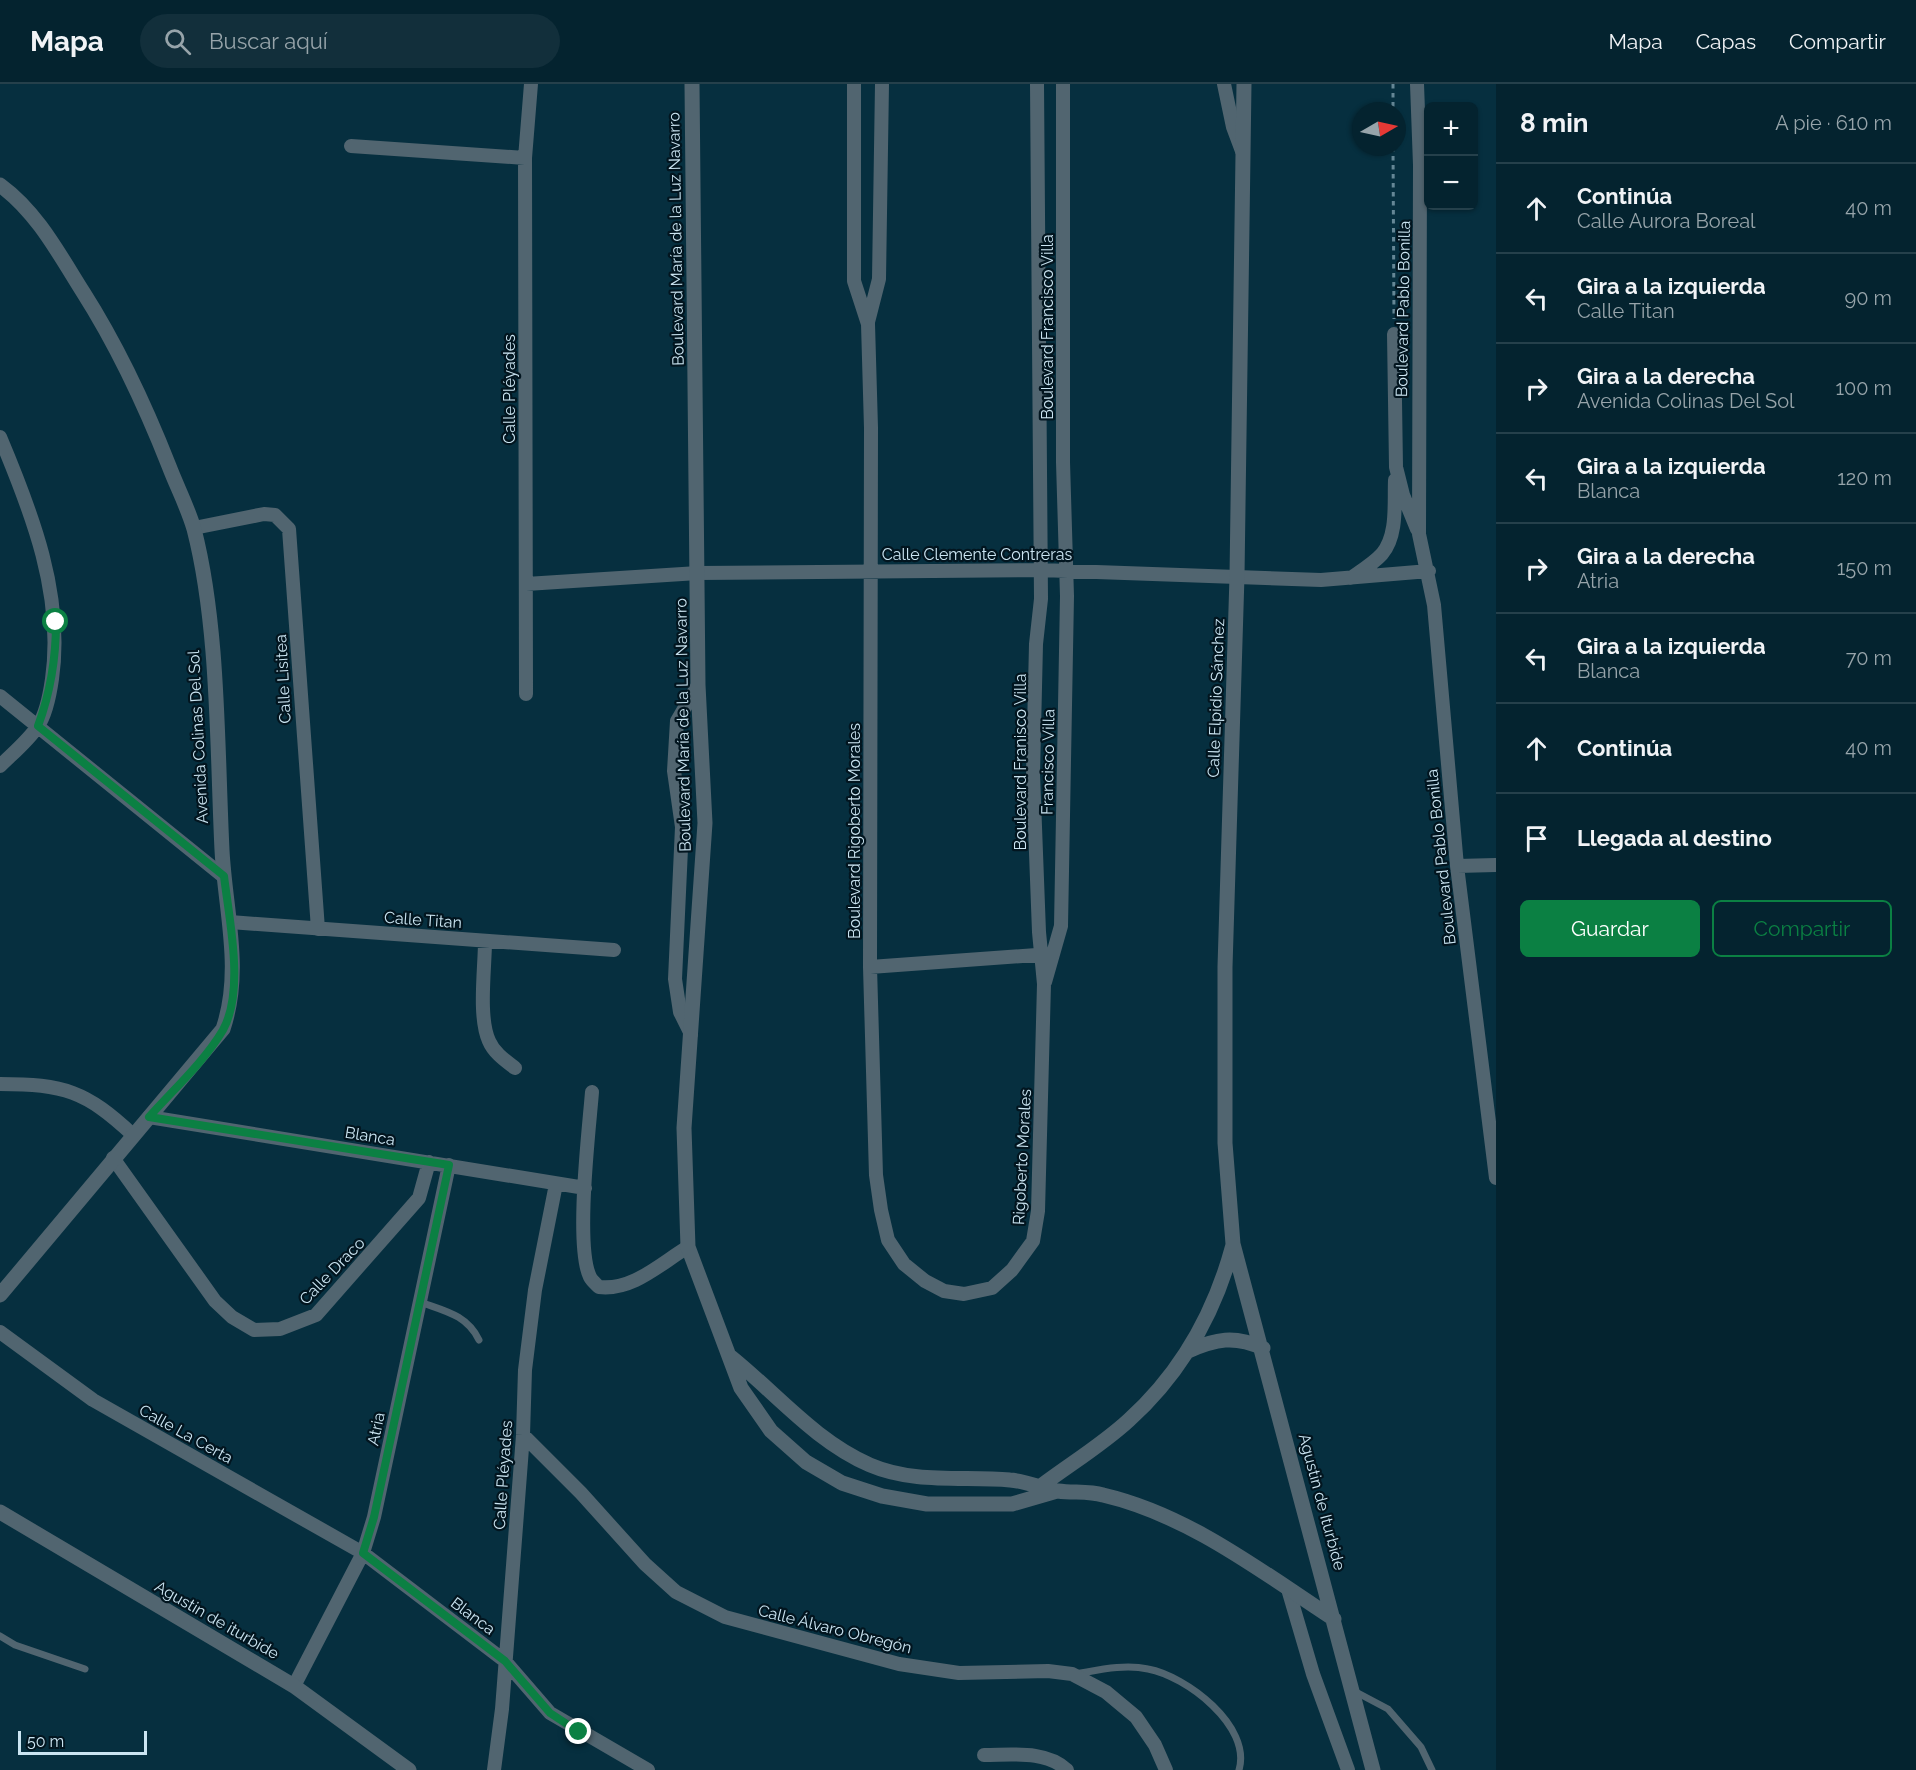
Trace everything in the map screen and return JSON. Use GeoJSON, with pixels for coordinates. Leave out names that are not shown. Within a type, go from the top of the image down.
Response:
{"type":"FeatureCollection","features":[{"type":"Feature","properties":{"kind":"street","name":"Calle Pléyades"},"geometry":{"type":"LineString","coordinates":[[526,694],[525,158],[531,84]]}},
{"type":"Feature","properties":{"kind":"street","name":"Boulevard María de la Luz Navarro"},"geometry":{"type":"LineString","coordinates":[[692,84],[698,685],[705,823],[684,1128],[688,1247],[741,1388],[771,1431],[806,1462],[842,1483],[882,1496],[927,1504],[1012,1504],[1040,1491]]}},
{"type":"Feature","properties":{"kind":"street","name":"Boulevard Rigoberto Morales"},"geometry":{"type":"LineString","coordinates":[[854,84],[854,281],[868,324]]}},
{"type":"Feature","properties":{"kind":"street","name":"Boulevard Rigoberto Morales"},"geometry":{"type":"LineString","coordinates":[[882,84],[879,279],[868,324],[871,571],[870,967],[876,1175],[888,1240],[904,1264],[925,1281],[944,1291],[964,1294]]}},
{"type":"Feature","properties":{"kind":"street","name":"Boulevard Francisco Villa"},"geometry":{"type":"LineString","coordinates":[[1036,84],[1040,570]]}},
{"type":"Feature","properties":{"kind":"street","name":"Boulevard Francisco Villa"},"geometry":{"type":"LineString","coordinates":[[1063,84],[1063,462],[1067,570]]}},
{"type":"Feature","properties":{"kind":"street","name":"Calle Elpidio Sánchez"},"geometry":{"type":"LineString","coordinates":[[1224,84],[1233,127],[1243,153]]}},
{"type":"Feature","properties":{"kind":"street","name":"Calle Elpidio Sánchez"},"geometry":{"type":"LineString","coordinates":[[1233,1244],[1225,1143],[1225,967],[1238,576],[1244,84]]}},
{"type":"Feature","properties":{"kind":"street","name":"Boulevard Pablo Bonilla"},"geometry":{"type":"LineString","coordinates":[[1417,84],[1420,165],[1419,534]]}},
{"type":"Feature","properties":{"kind":"street"},"geometry":{"type":"LineString","coordinates":[[351,146],[525,158]]}},
{"type":"Feature","properties":{"kind":"street","name":"Avenida Colinas Del Sol"},"geometry":{"type":"LineString","coordinates":[[0,185],[29,212],[48,236],[113,339],[141,397],[194,528],[203,576],[212,655],[224,876],[234,976],[230,1009],[223,1029],[0,1294]]}},
{"type":"Feature","properties":{"kind":"street","name":"Boulevard Pablo Bonilla"},"geometry":{"type":"LineString","coordinates":[[1394,334],[1396,467],[1429,571],[1457,866],[1496,1178]]}},
{"type":"Feature","properties":{"kind":"street"},"geometry":{"type":"LineString","coordinates":[[0,437],[22,489],[45,563],[56,622],[56,652],[50,693],[38,726],[0,766]]}},
{"type":"Feature","properties":{"kind":"street"},"geometry":{"type":"LineString","coordinates":[[1038,464],[1063,462]]}},
{"type":"Feature","properties":{"kind":"street"},"geometry":{"type":"LineString","coordinates":[[1350,579],[1381,555],[1388,543],[1393,526],[1396,467]]}},
{"type":"Feature","properties":{"kind":"street","name":"Calle Lisitea"},"geometry":{"type":"LineString","coordinates":[[194,528],[264,514],[275,515],[289,529],[318,929]]}},
{"type":"Feature","properties":{"kind":"street","name":"Boulevard Franisco Villa"},"geometry":{"type":"LineString","coordinates":[[1040,570],[1033,774],[1047,954]]}},
{"type":"Feature","properties":{"kind":"street","name":"Calle Clemente Contreras"},"geometry":{"type":"LineString","coordinates":[[526,584],[698,573],[1067,570],[1350,579],[1429,571]]}},
{"type":"Feature","properties":{"kind":"street","name":"Francisco Villa"},"geometry":{"type":"LineString","coordinates":[[1047,954],[1061,926],[1067,570]]}},
{"type":"Feature","properties":{"kind":"street"},"geometry":{"type":"LineString","coordinates":[[691,1034],[680,1012],[675,980],[682,827],[674,771],[677,721],[698,685]]}},
{"type":"Feature","properties":{"kind":"street"},"geometry":{"type":"LineString","coordinates":[[0,696],[224,876]]}},
{"type":"Feature","properties":{"kind":"street"},"geometry":{"type":"LineString","coordinates":[[1457,866],[1496,865]]}},
{"type":"Feature","properties":{"kind":"street","name":"Calle Titan"},"geometry":{"type":"LineString","coordinates":[[230,922],[614,950]]}},
{"type":"Feature","properties":{"kind":"street"},"geometry":{"type":"LineString","coordinates":[[485,941],[484,1025],[489,1042],[500,1056],[515,1068]]}},
{"type":"Feature","properties":{"kind":"street"},"geometry":{"type":"LineString","coordinates":[[870,967],[1047,954]]}},
{"type":"Feature","properties":{"kind":"street","name":"Rigoberto Morales"},"geometry":{"type":"LineString","coordinates":[[964,1294],[992,1288],[1012,1270],[1033,1241],[1040,1177],[1044,984],[1047,954]]}},
{"type":"Feature","properties":{"kind":"street"},"geometry":{"type":"LineString","coordinates":[[0,1084],[36,1084],[84,1096],[104,1108],[133,1135]]}},
{"type":"Feature","properties":{"kind":"street"},"geometry":{"type":"LineString","coordinates":[[592,1092],[585,1188],[586,1265],[591,1279],[599,1287],[618,1288],[640,1278],[688,1247]]}},
{"type":"Feature","properties":{"kind":"street","name":"Blanca"},"geometry":{"type":"LineString","coordinates":[[149,1117],[585,1188]]}},
{"type":"Feature","properties":{"kind":"street","name":"Calle Draco"},"geometry":{"type":"LineString","coordinates":[[113,1158],[215,1301],[232,1317],[254,1330],[280,1329],[316,1315],[420,1198],[429,1162]]}},
{"type":"Feature","properties":{"kind":"street","name":"Atria"},"geometry":{"type":"LineString","coordinates":[[294,1686],[363,1553],[374,1517],[449,1165]]}},
{"type":"Feature","properties":{"kind":"street","name":"Calle Pléyades"},"geometry":{"type":"LineString","coordinates":[[494,1770],[523,1435],[525,1370],[535,1290],[556,1184]]}},
{"type":"Feature","properties":{"kind":"street"},"geometry":{"type":"LineString","coordinates":[[1040,1491],[1129,1420],[1188,1352],[1223,1283],[1233,1244]]}},
{"type":"Feature","properties":{"kind":"street","name":"Agustin de Iturbide"},"geometry":{"type":"LineString","coordinates":[[1233,1244],[1263,1348],[1373,1770]]}},
{"type":"Feature","properties":{"kind":"street","name":"Calle La Certa"},"geometry":{"type":"LineString","coordinates":[[0,1332],[93,1400],[363,1553]]}},
{"type":"Feature","properties":{"kind":"street"},"geometry":{"type":"LineString","coordinates":[[1188,1352],[1208,1342],[1229,1339],[1245,1340],[1263,1348]]}},
{"type":"Feature","properties":{"kind":"street","name":"Boulevard María de la Luz Navarro"},"geometry":{"type":"LineString","coordinates":[[731,1357],[809,1427],[841,1451],[873,1466],[944,1479],[1011,1480],[1040,1491],[1102,1494],[1165,1515],[1334,1619]]}},
{"type":"Feature","properties":{"kind":"street","name":"Calle Álvaro Obregón"},"geometry":{"type":"LineString","coordinates":[[523,1435],[581,1493],[645,1564],[676,1592],[725,1617],[899,1664],[959,1673],[1048,1671],[1072,1674],[1106,1692],[1136,1717],[1155,1745],[1166,1770]]}},
{"type":"Feature","properties":{"kind":"street","name":"Agustin de iturbide"},"geometry":{"type":"LineString","coordinates":[[0,1512],[294,1686],[409,1770]]}},
{"type":"Feature","properties":{"kind":"street","name":"Blanca"},"geometry":{"type":"LineString","coordinates":[[363,1553],[505,1661],[550,1713],[648,1770]]}},
{"type":"Feature","properties":{"kind":"street"},"geometry":{"type":"LineString","coordinates":[[1288,1589],[1313,1674],[1348,1770]]}},
{"type":"Feature","properties":{"kind":"street"},"geometry":{"type":"LineString","coordinates":[[984,1755],[1040,1756],[1058,1761],[1067,1770]]}},
{"type":"Feature","properties":{"kind":"lane"},"geometry":{"type":"LineString","coordinates":[[420,1302],[462,1317],[473,1326],[479,1340]]}},
{"type":"Feature","properties":{"kind":"lane"},"geometry":{"type":"LineString","coordinates":[[0,1636],[15,1645],[85,1669]]}},
{"type":"Feature","properties":{"kind":"lane"},"geometry":{"type":"LineString","coordinates":[[1072,1674],[1118,1667],[1148,1669],[1172,1677],[1195,1691],[1223,1716],[1234,1731],[1240,1747],[1239,1770]]}},
{"type":"Feature","properties":{"kind":"lane"},"geometry":{"type":"LineString","coordinates":[[1352,1690],[1388,1708],[1421,1747],[1432,1770]]}},
{"type":"Feature","properties":{"kind":"path"},"geometry":{"type":"LineString","coordinates":[[1393,84],[1393,102]]}},
{"type":"Feature","properties":{"kind":"path","name":"Boulevard Pablo Bonilla"},"geometry":{"type":"LineString","coordinates":[[1393,156],[1394,334]]}},
{"type":"Feature","properties":{"kind":"route"},"geometry":{"type":"LineString","coordinates":[[56,622],[56,652],[50,693],[38,726],[224,876],[234,976],[230,1009],[223,1029],[149,1117],[449,1165],[374,1517],[363,1553],[505,1661],[550,1713],[579,1732]]}}]}
